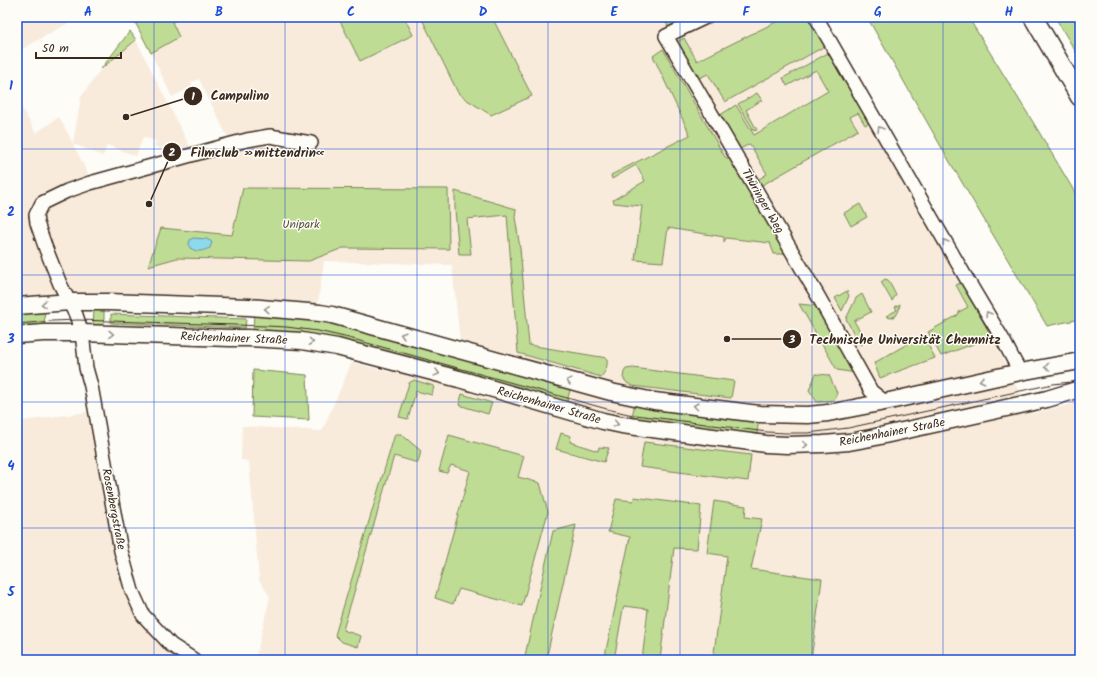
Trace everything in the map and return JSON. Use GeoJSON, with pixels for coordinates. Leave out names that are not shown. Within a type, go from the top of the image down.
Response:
{"type":"FeatureCollection","features":[{"type":"Feature","properties":{"kind":"main road"},"geometry":{"type":"LineString","coordinates":[[1033,17],[1080,97]]}},
{"type":"Feature","properties":{"kind":"street","name":"Thüringer Weg"},"geometry":{"type":"LineString","coordinates":[[706,17],[666,36],[818,296],[871,391],[885,402]]}},
{"type":"Feature","properties":{"kind":"street"},"geometry":{"type":"LineString","coordinates":[[816,17],[1002,338],[1020,372]]}},
{"type":"Feature","properties":{"kind":"street"},"geometry":{"type":"LineString","coordinates":[[70,302],[60,284],[37,223],[36,215],[42,203],[67,191],[90,183],[247,140],[270,136],[311,143]]}},
{"type":"Feature","properties":{"kind":"street"},"geometry":{"type":"LineString","coordinates":[[17,306],[70,302],[249,307],[320,313],[332,315],[611,392],[654,401],[759,414],[808,415],[846,410],[1020,372],[1080,361]]}},
{"type":"Feature","properties":{"kind":"street","name":"Rosenbergstraße"},"geometry":{"type":"LineString","coordinates":[[70,302],[82,333],[86,368],[91,386],[122,552],[132,591],[143,616],[171,645],[194,660]]}},
{"type":"Feature","properties":{"kind":"street","name":"Reichenhainer Straße"},"geometry":{"type":"LineString","coordinates":[[17,335],[82,333],[248,338],[315,342],[439,374],[625,426],[766,444],[795,445],[849,442],[1047,399],[1080,389]]}},
{"type":"Feature","properties":{"kind":"shaded area"},"geometry":{"type":"Polygon","coordinates":[[[17,17],[79,17],[17,52],[17,17]]]}},
{"type":"Feature","properties":{"kind":"shaded area"},"geometry":{"type":"Polygon","coordinates":[[[182,17],[808,17],[992,337],[1030,414],[1080,402],[1080,660],[255,660],[270,597],[259,580],[249,461],[241,460],[242,426],[322,431],[352,362],[389,372],[445,350],[460,342],[452,265],[324,261],[317,309],[17,302],[17,99],[36,133],[59,117],[73,143],[81,97],[101,69],[136,40],[190,147],[170,152],[154,146],[156,141],[143,137],[136,156],[107,145],[103,156],[73,144],[90,178],[193,152],[228,138],[199,79],[191,83],[193,86],[172,97],[151,53],[179,37],[172,22],[182,17]]]}},
{"type":"Feature","properties":{"kind":"shaded area"},"geometry":{"type":"Polygon","coordinates":[[[95,411],[121,551],[143,615],[153,638],[185,660],[17,660],[17,415],[19,414],[22,421],[95,411]]]}},
{"type":"Feature","properties":{"kind":"green space"},"geometry":{"type":"Polygon","coordinates":[[[141,17],[182,17],[172,22],[179,37],[151,53],[136,24],[141,17]]]}},
{"type":"Feature","properties":{"kind":"green space"},"geometry":{"type":"Polygon","coordinates":[[[338,17],[404,17],[413,35],[360,61],[338,17]]]}},
{"type":"Feature","properties":{"kind":"green space"},"geometry":{"type":"Polygon","coordinates":[[[421,17],[492,17],[532,96],[491,115],[464,98],[458,93],[421,17]]]}},
{"type":"Feature","properties":{"kind":"green space"},"geometry":{"type":"Polygon","coordinates":[[[664,17],[688,17],[668,27],[664,17]]]}},
{"type":"Feature","properties":{"kind":"green space"},"geometry":{"type":"Polygon","coordinates":[[[786,17],[808,17],[825,46],[725,102],[708,74],[697,79],[675,43],[684,38],[697,61],[786,17]]]}},
{"type":"Feature","properties":{"kind":"green space"},"geometry":{"type":"Polygon","coordinates":[[[867,17],[968,17],[1080,201],[1080,319],[1047,326],[947,157],[867,17]]]}},
{"type":"Feature","properties":{"kind":"green space"},"geometry":{"type":"Polygon","coordinates":[[[1055,17],[1080,17],[1080,59],[1055,17]]]}},
{"type":"Feature","properties":{"kind":"green space"},"geometry":{"type":"Polygon","coordinates":[[[130,31],[136,40],[101,69],[130,31]]]}},
{"type":"Feature","properties":{"kind":"green space"},"geometry":{"type":"Polygon","coordinates":[[[663,49],[725,157],[731,160],[785,251],[783,254],[774,254],[770,243],[726,238],[724,242],[724,237],[668,228],[663,262],[635,260],[642,206],[614,203],[613,200],[645,181],[636,165],[612,179],[611,175],[690,135],[653,56],[663,49]]]}},
{"type":"Feature","properties":{"kind":"green space"},"geometry":{"type":"Polygon","coordinates":[[[828,53],[869,123],[865,125],[858,113],[850,117],[858,130],[759,187],[756,181],[767,174],[750,144],[736,151],[717,117],[736,105],[754,135],[828,91],[816,70],[787,86],[783,78],[828,53]]]}},
{"type":"Feature","properties":{"kind":"green space"},"geometry":{"type":"Polygon","coordinates":[[[757,93],[762,100],[746,110],[757,130],[754,131],[738,104],[757,93]]]}},
{"type":"Feature","properties":{"kind":"green space","name":"Unipark"},"geometry":{"type":"Polygon","coordinates":[[[243,188],[448,189],[449,249],[343,248],[309,261],[177,258],[148,266],[161,228],[232,235],[243,188]]]}},
{"type":"Feature","properties":{"kind":"green space"},"geometry":{"type":"Polygon","coordinates":[[[455,191],[516,209],[515,217],[520,248],[529,345],[607,358],[606,368],[601,377],[518,353],[507,215],[467,219],[471,254],[459,254],[455,210],[455,191]]]}},
{"type":"Feature","properties":{"kind":"green space"},"geometry":{"type":"Polygon","coordinates":[[[860,204],[867,217],[851,226],[844,213],[860,204]]]}},
{"type":"Feature","properties":{"kind":"green space"},"geometry":{"type":"Polygon","coordinates":[[[885,279],[888,280],[896,295],[892,301],[881,282],[885,279]]]}},
{"type":"Feature","properties":{"kind":"green space"},"geometry":{"type":"Polygon","coordinates":[[[961,283],[992,337],[941,356],[928,332],[958,315],[959,312],[968,307],[956,285],[961,283]]]}},
{"type":"Feature","properties":{"kind":"green space"},"geometry":{"type":"Polygon","coordinates":[[[847,291],[849,296],[842,311],[835,298],[847,291]]]}},
{"type":"Feature","properties":{"kind":"green space"},"geometry":{"type":"Polygon","coordinates":[[[862,294],[871,312],[854,321],[866,341],[860,345],[857,340],[859,338],[855,336],[846,319],[856,298],[862,294]]]}},
{"type":"Feature","properties":{"kind":"green space"},"geometry":{"type":"Polygon","coordinates":[[[799,304],[818,306],[856,373],[837,370],[799,304]]]}},
{"type":"Feature","properties":{"kind":"green space"},"geometry":{"type":"Polygon","coordinates":[[[900,304],[896,316],[890,318],[886,316],[897,310],[895,307],[900,304]]]}},
{"type":"Feature","properties":{"kind":"green space"},"geometry":{"type":"Polygon","coordinates":[[[104,307],[104,330],[93,328],[94,308],[104,307]]]}},
{"type":"Feature","properties":{"kind":"green space"},"geometry":{"type":"Polygon","coordinates":[[[44,308],[45,329],[17,331],[17,310],[44,308]]]}},
{"type":"Feature","properties":{"kind":"green space"},"geometry":{"type":"Polygon","coordinates":[[[254,311],[311,317],[571,386],[566,406],[253,335],[254,311]]]}},
{"type":"Feature","properties":{"kind":"green space"},"geometry":{"type":"Polygon","coordinates":[[[111,314],[246,319],[245,328],[111,323],[111,314]]]}},
{"type":"Feature","properties":{"kind":"green space"},"geometry":{"type":"Polygon","coordinates":[[[923,335],[935,358],[880,378],[874,363],[923,335]]]}},
{"type":"Feature","properties":{"kind":"green space"},"geometry":{"type":"Polygon","coordinates":[[[633,368],[734,381],[731,398],[633,386],[627,383],[623,378],[626,369],[633,368]]]}},
{"type":"Feature","properties":{"kind":"green space"},"geometry":{"type":"Polygon","coordinates":[[[253,370],[307,375],[309,420],[252,417],[253,370]]]}},
{"type":"Feature","properties":{"kind":"green space"},"geometry":{"type":"Polygon","coordinates":[[[816,374],[829,375],[837,393],[834,400],[817,402],[809,390],[816,374]]]}},
{"type":"Feature","properties":{"kind":"green space"},"geometry":{"type":"Polygon","coordinates":[[[414,380],[434,386],[432,395],[416,391],[408,419],[399,417],[409,383],[414,380]]]}},
{"type":"Feature","properties":{"kind":"green space"},"geometry":{"type":"Polygon","coordinates":[[[462,394],[492,403],[488,414],[459,405],[462,394]]]}},
{"type":"Feature","properties":{"kind":"green space"},"geometry":{"type":"Polygon","coordinates":[[[635,402],[759,419],[756,439],[631,422],[635,402]]]}},
{"type":"Feature","properties":{"kind":"green space"},"geometry":{"type":"Polygon","coordinates":[[[561,433],[571,436],[570,442],[598,451],[599,447],[609,448],[604,462],[556,449],[561,433]]]}},
{"type":"Feature","properties":{"kind":"green space"},"geometry":{"type":"Polygon","coordinates":[[[395,434],[401,434],[421,451],[418,463],[394,456],[343,630],[361,636],[358,647],[342,642],[335,635],[395,434]]]}},
{"type":"Feature","properties":{"kind":"green space"},"geometry":{"type":"Polygon","coordinates":[[[449,435],[524,456],[518,477],[540,483],[548,512],[522,606],[459,589],[453,604],[435,598],[470,471],[451,465],[447,473],[439,471],[449,435]]]}},
{"type":"Feature","properties":{"kind":"green space"},"geometry":{"type":"Polygon","coordinates":[[[644,442],[751,455],[748,481],[640,467],[644,442]]]}},
{"type":"Feature","properties":{"kind":"green space"},"geometry":{"type":"Polygon","coordinates":[[[634,497],[701,506],[697,549],[674,548],[660,660],[642,660],[648,609],[624,606],[614,660],[604,660],[630,537],[608,532],[616,499],[633,501],[634,497]]]}},
{"type":"Feature","properties":{"kind":"green space"},"geometry":{"type":"Polygon","coordinates":[[[714,501],[746,506],[745,517],[762,519],[751,569],[822,579],[811,660],[713,660],[727,556],[707,553],[714,501]]]}},
{"type":"Feature","properties":{"kind":"green space"},"geometry":{"type":"Polygon","coordinates":[[[576,525],[546,660],[524,660],[553,531],[576,525]]]}},
{"type":"Feature","properties":{"kind":"water"},"geometry":{"type":"Polygon","coordinates":[[[193,238],[207,239],[212,242],[210,248],[195,251],[190,248],[189,244],[190,240],[193,238]]]}},
{"type":"Feature","properties":{"kind":"tram line"},"geometry":{"type":"LineString","coordinates":[[17,324],[78,320],[266,326],[318,331],[349,338],[628,414],[785,433],[808,433],[848,428],[1053,384],[1080,381]]}},
{"type":"Feature","properties":{"kind":"place","name":"Campulino"},"geometry":{"type":"Point","coordinates":[126,117]}},
{"type":"Feature","properties":{"kind":"place","name":"Filmclub »mittendrin«"},"geometry":{"type":"Point","coordinates":[149,204]}},
{"type":"Feature","properties":{"kind":"place","name":"Technische Universität Chemnitz"},"geometry":{"type":"Point","coordinates":[727,339]}}]}
